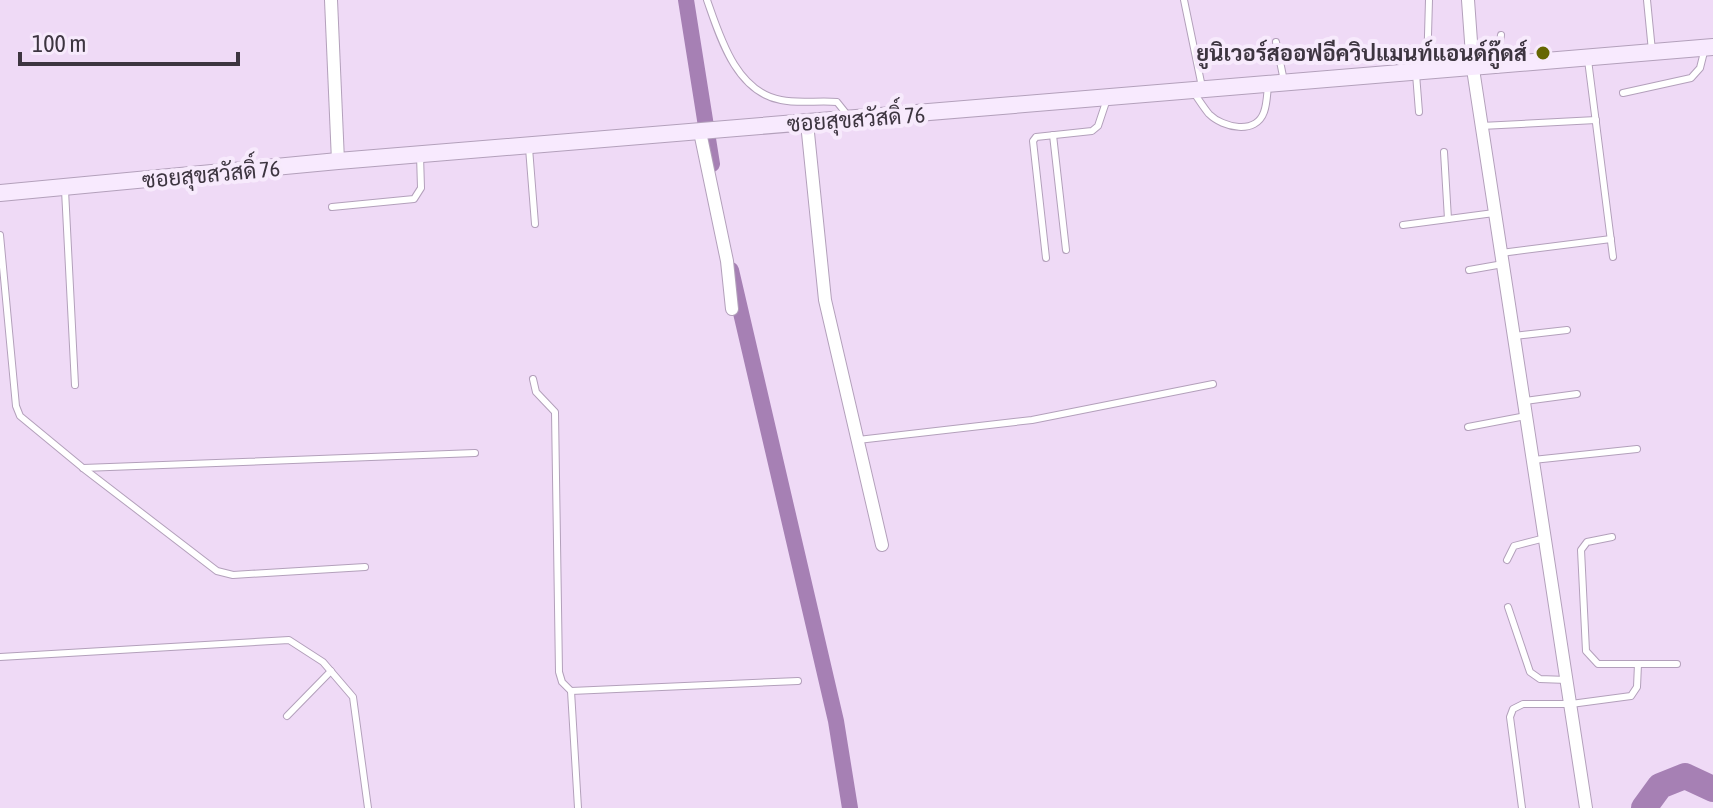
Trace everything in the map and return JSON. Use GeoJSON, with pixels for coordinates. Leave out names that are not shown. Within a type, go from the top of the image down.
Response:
{"type":"FeatureCollection","features":[{"type":"Feature","properties":{"kind":"street"},"geometry":{"type":"LineString","coordinates":[[331,0],[338,161]]}},
{"type":"Feature","properties":{"kind":"street"},"geometry":{"type":"LineString","coordinates":[[1468,0],[1481,126],[1586,808]]}},
{"type":"Feature","properties":{"kind":"street","name":"ซอยสุขสวัสดิ์ 76"},"geometry":{"type":"LineString","coordinates":[[0,193],[338,161],[1709,48]]}},
{"type":"Feature","properties":{"kind":"street"},"geometry":{"type":"LineString","coordinates":[[807,123],[825,300],[882,545]]}},
{"type":"Feature","properties":{"kind":"street"},"geometry":{"type":"LineString","coordinates":[[702,132],[727,261],[732,309]]}},
{"type":"Feature","properties":{"kind":"lane"},"geometry":{"type":"LineString","coordinates":[[707,0],[732,63],[761,92],[779,100],[837,102],[852,120]]}},
{"type":"Feature","properties":{"kind":"lane"},"geometry":{"type":"LineString","coordinates":[[1184,0],[1199,92],[1210,115],[1221,123],[1240,128],[1258,121],[1264,113],[1276,86],[1276,42]]}},
{"type":"Feature","properties":{"kind":"lane"},"geometry":{"type":"LineString","coordinates":[[1419,112],[1429,0]]}},
{"type":"Feature","properties":{"kind":"lane"},"geometry":{"type":"LineString","coordinates":[[1647,0],[1652,55]]}},
{"type":"Feature","properties":{"kind":"lane"},"geometry":{"type":"LineString","coordinates":[[1497,67],[1501,35]]}},
{"type":"Feature","properties":{"kind":"lane"},"geometry":{"type":"LineString","coordinates":[[1623,93],[1691,78],[1700,68],[1709,48]]}},
{"type":"Feature","properties":{"kind":"lane"},"geometry":{"type":"LineString","coordinates":[[1588,60],[1613,257]]}},
{"type":"Feature","properties":{"kind":"lane"},"geometry":{"type":"LineString","coordinates":[[1046,258],[1032,147],[1036,137],[1092,131],[1098,126],[1107,99]]}},
{"type":"Feature","properties":{"kind":"lane"},"geometry":{"type":"LineString","coordinates":[[1481,126],[1596,120]]}},
{"type":"Feature","properties":{"kind":"lane"},"geometry":{"type":"LineString","coordinates":[[1053,135],[1066,250]]}},
{"type":"Feature","properties":{"kind":"lane"},"geometry":{"type":"LineString","coordinates":[[529,146],[535,224]]}},
{"type":"Feature","properties":{"kind":"lane"},"geometry":{"type":"LineString","coordinates":[[1444,152],[1448,219]]}},
{"type":"Feature","properties":{"kind":"lane"},"geometry":{"type":"LineString","coordinates":[[332,207],[414,199],[421,188],[420,155]]}},
{"type":"Feature","properties":{"kind":"lane"},"geometry":{"type":"LineString","coordinates":[[64,187],[75,385]]}},
{"type":"Feature","properties":{"kind":"lane"},"geometry":{"type":"LineString","coordinates":[[1403,225],[1495,213]]}},
{"type":"Feature","properties":{"kind":"lane"},"geometry":{"type":"LineString","coordinates":[[0,235],[16,406],[20,416],[217,571],[233,575],[365,567]]}},
{"type":"Feature","properties":{"kind":"lane"},"geometry":{"type":"LineString","coordinates":[[1469,270],[1502,258],[1611,239]]}},
{"type":"Feature","properties":{"kind":"lane"},"geometry":{"type":"LineString","coordinates":[[1514,336],[1567,330]]}},
{"type":"Feature","properties":{"kind":"lane"},"geometry":{"type":"LineString","coordinates":[[533,379],[536,392],[555,412],[559,672],[562,682],[571,691],[578,808]]}},
{"type":"Feature","properties":{"kind":"lane"},"geometry":{"type":"LineString","coordinates":[[858,440],[1032,420],[1213,384]]}},
{"type":"Feature","properties":{"kind":"lane"},"geometry":{"type":"LineString","coordinates":[[1524,401],[1577,394]]}},
{"type":"Feature","properties":{"kind":"lane"},"geometry":{"type":"LineString","coordinates":[[1468,427],[1526,416]]}},
{"type":"Feature","properties":{"kind":"lane"},"geometry":{"type":"LineString","coordinates":[[1533,460],[1637,449]]}},
{"type":"Feature","properties":{"kind":"lane"},"geometry":{"type":"LineString","coordinates":[[83,468],[475,453]]}},
{"type":"Feature","properties":{"kind":"lane"},"geometry":{"type":"LineString","coordinates":[[1612,537],[1587,542],[1581,550],[1586,651],[1598,664],[1677,664]]}},
{"type":"Feature","properties":{"kind":"lane"},"geometry":{"type":"LineString","coordinates":[[1507,560],[1514,546],[1545,538]]}},
{"type":"Feature","properties":{"kind":"lane"},"geometry":{"type":"LineString","coordinates":[[1508,607],[1530,672],[1540,679],[1567,680]]}},
{"type":"Feature","properties":{"kind":"lane"},"geometry":{"type":"LineString","coordinates":[[0,657],[289,640],[304,647],[331,671],[349,689],[357,706],[368,808]]}},
{"type":"Feature","properties":{"kind":"lane"},"geometry":{"type":"LineString","coordinates":[[1522,808],[1510,717],[1513,709],[1523,704],[1571,704],[1631,696],[1637,687],[1638,664]]}},
{"type":"Feature","properties":{"kind":"lane"},"geometry":{"type":"LineString","coordinates":[[287,716],[331,671]]}},
{"type":"Feature","properties":{"kind":"lane"},"geometry":{"type":"LineString","coordinates":[[571,691],[798,681]]}},
{"type":"Feature","properties":{"kind":"waterway"},"geometry":{"type":"LineString","coordinates":[[686,0],[712,164]]}},
{"type":"Feature","properties":{"kind":"waterway"},"geometry":{"type":"LineString","coordinates":[[731,270],[836,721],[850,808]]}},
{"type":"Feature","properties":{"kind":"waterway"},"geometry":{"type":"LineString","coordinates":[[1644,808],[1660,786],[1685,776],[1713,789]]}},
{"type":"Feature","properties":{"kind":"place","name":"ยูนิเวอร์สออฟอีควิปแมนท์แอนด์กู๊ดส์"},"geometry":{"type":"Point","coordinates":[1543,53]}}]}
